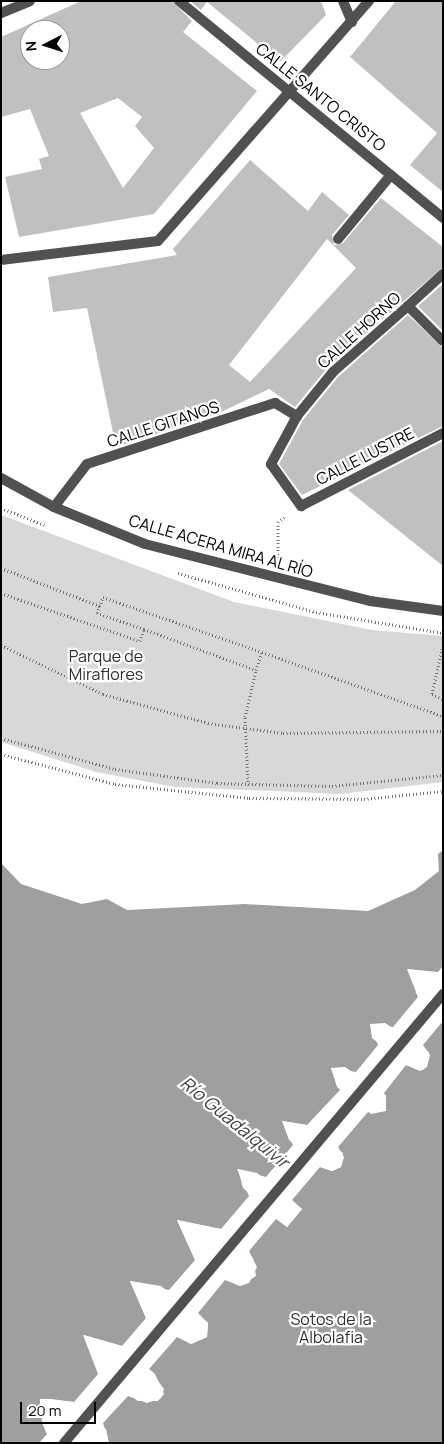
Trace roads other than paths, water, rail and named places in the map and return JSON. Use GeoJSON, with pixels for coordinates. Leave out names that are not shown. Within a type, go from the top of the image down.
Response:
{"type":"FeatureCollection","features":[{"type":"Feature","properties":{"kind":"street"},"geometry":{"type":"LineString","coordinates":[[1,13],[30,1]]}},
{"type":"Feature","properties":{"kind":"street","name":"CALLE SANTO CRISTO"},"geometry":{"type":"LineString","coordinates":[[179,1],[443,218]]}},
{"type":"Feature","properties":{"kind":"street"},"geometry":{"type":"LineString","coordinates":[[343,1],[352,22]]}},
{"type":"Feature","properties":{"kind":"street"},"geometry":{"type":"LineString","coordinates":[[1,260],[158,241],[369,1]]}},
{"type":"Feature","properties":{"kind":"street"},"geometry":{"type":"LineString","coordinates":[[338,239],[391,175]]}},
{"type":"Feature","properties":{"kind":"street","name":"CALLE HORNO"},"geometry":{"type":"LineString","coordinates":[[301,506],[271,464],[297,416],[333,372],[443,274]]}},
{"type":"Feature","properties":{"kind":"street"},"geometry":{"type":"LineString","coordinates":[[408,306],[443,341]]}},
{"type":"Feature","properties":{"kind":"street","name":"CALLE GITANOS"},"geometry":{"type":"LineString","coordinates":[[54,507],[87,464],[275,404],[297,416]]}},
{"type":"Feature","properties":{"kind":"street","name":"CALLE LUSTRE"},"geometry":{"type":"LineString","coordinates":[[301,506],[443,433]]}},
{"type":"Feature","properties":{"kind":"street","name":"CALLE ACERA MIRA AL RÍO"},"geometry":{"type":"LineString","coordinates":[[1,478],[54,507],[145,544],[370,601],[443,611]]}},
{"type":"Feature","properties":{"kind":"street"},"geometry":{"type":"LineString","coordinates":[[64,1443],[443,994]]}},
{"type":"Feature","properties":{"kind":"water","name":"Río Guadalquivir"},"geometry":{"type":"Polygon","coordinates":[[[443,850],[443,975],[408,969],[418,997],[443,1014],[443,1443],[109,1443],[106,1429],[74,1402],[40,1399],[40,1412],[47,1434],[56,1443],[1,1443],[1,863],[21,884],[82,904],[107,899],[127,910],[245,904],[368,911],[415,890],[439,871],[438,854],[443,850]],[[385,1023],[370,1024],[372,1038],[406,1065],[424,1070],[429,1052],[385,1023]],[[345,1067],[331,1068],[337,1087],[371,1114],[386,1111],[386,1095],[345,1067]],[[282,1121],[289,1140],[320,1167],[332,1171],[341,1167],[343,1153],[307,1125],[282,1121]],[[238,1169],[243,1188],[287,1227],[302,1209],[257,1173],[238,1169]],[[177,1220],[195,1260],[240,1286],[256,1276],[253,1258],[220,1229],[177,1220]],[[130,1281],[146,1318],[191,1344],[207,1337],[208,1323],[161,1286],[130,1281]],[[84,1335],[99,1374],[138,1401],[158,1401],[164,1394],[155,1374],[122,1346],[84,1335]]]}},
{"type":"Feature","properties":{"kind":"park label","name":"Parque de Miraflores"},"geometry":{"type":"Point","coordinates":[106,665]}},
{"type":"Feature","properties":{"kind":"park label","name":"Sotos de la Albolafia"},"geometry":{"type":"Point","coordinates":[331,1328]}}]}
